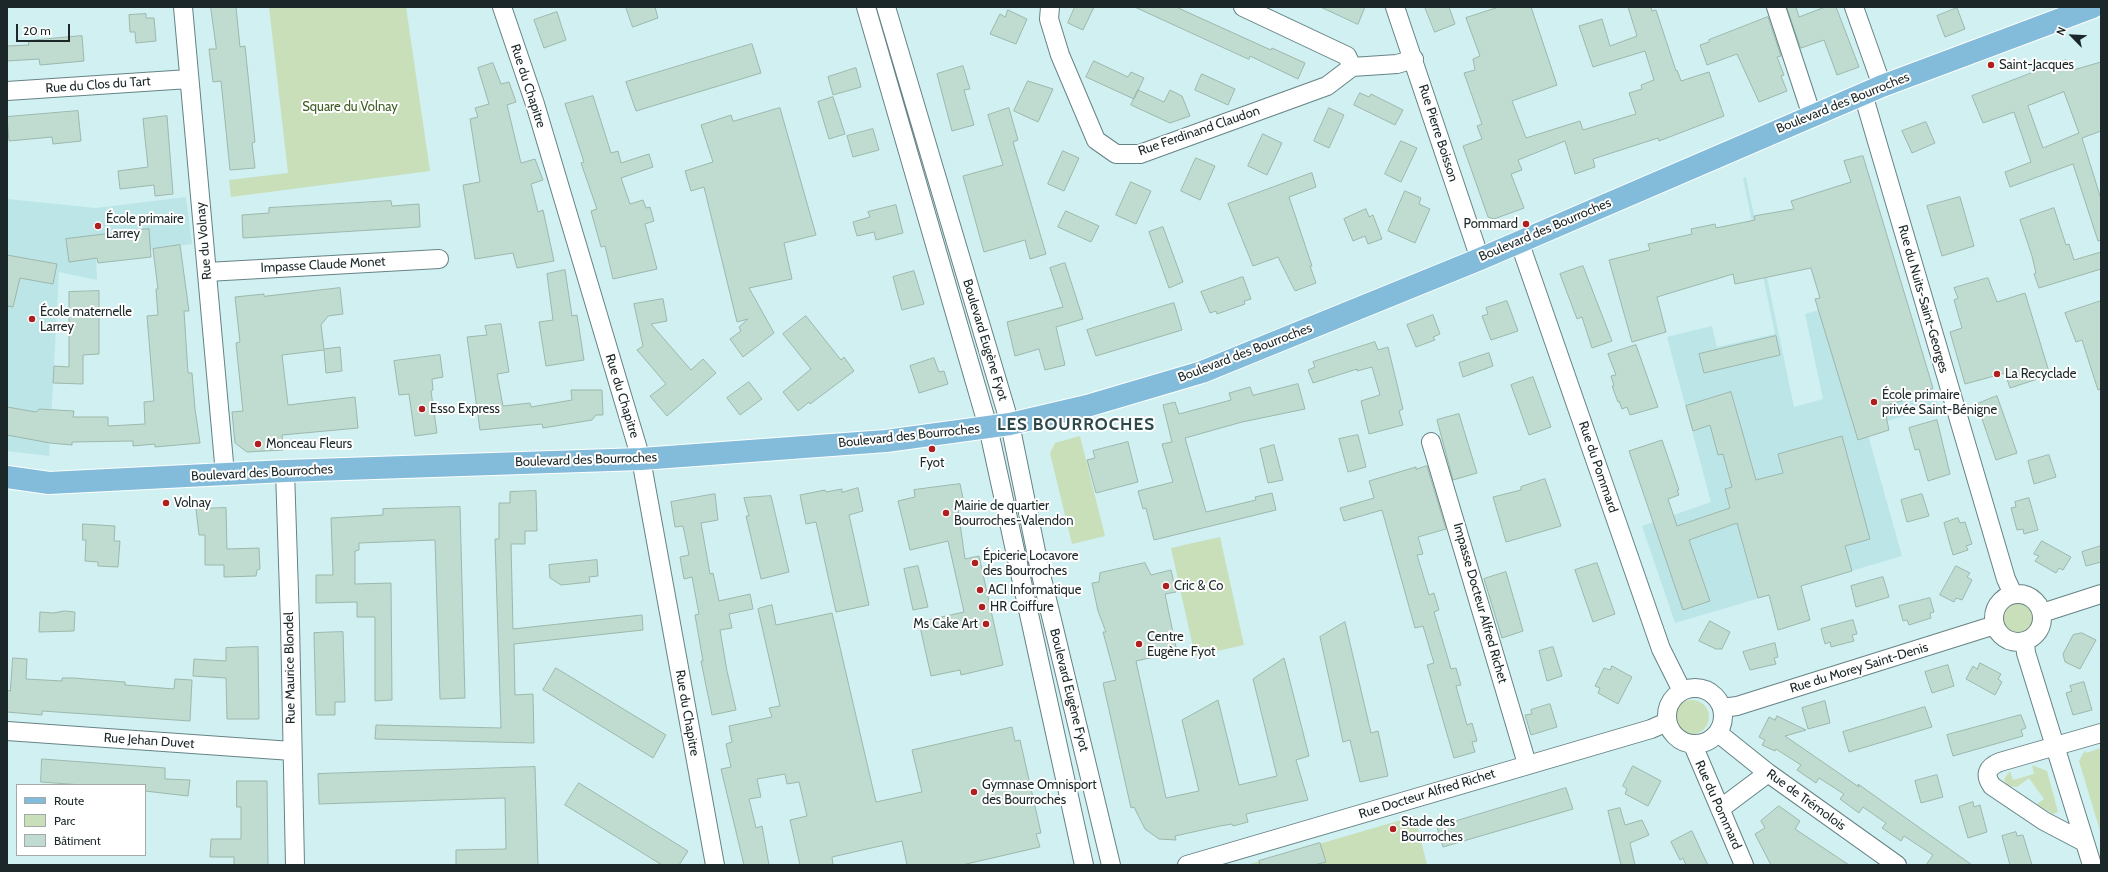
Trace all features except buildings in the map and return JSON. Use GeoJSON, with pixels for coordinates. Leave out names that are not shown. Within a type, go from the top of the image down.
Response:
{"type":"FeatureCollection","features":[{"type":"Feature","properties":{"kind":"main road","name":"Boulevard des Bourroches"},"geometry":{"type":"LineString","coordinates":[[7,477],[49,482],[285,471],[640,459],[886,441],[1010,424],[1087,406],[1202,372],[1480,258],[1872,90],[2093,7]]}},
{"type":"Feature","properties":{"kind":"street","name":"Rue du Volnay"},"geometry":{"type":"LineString","coordinates":[[183,7],[225,474]]}},
{"type":"Feature","properties":{"kind":"street","name":"Rue du Chapitre"},"geometry":{"type":"LineString","coordinates":[[502,7],[535,104],[640,459],[716,865]]}},
{"type":"Feature","properties":{"kind":"street","name":"Boulevard Eugène Fyot"},"geometry":{"type":"LineString","coordinates":[[866,7],[988,427],[1084,865]]}},
{"type":"Feature","properties":{"kind":"street","name":"Boulevard Eugène Fyot"},"geometry":{"type":"LineString","coordinates":[[886,7],[1010,424],[1039,566],[1111,865]]}},
{"type":"Feature","properties":{"kind":"street","name":"Rue Ferdinand Claudon"},"geometry":{"type":"LineString","coordinates":[[1050,7],[1049,19],[1060,55],[1096,140],[1116,154],[1140,154],[1327,86],[1352,68]]}},
{"type":"Feature","properties":{"kind":"street"},"geometry":{"type":"LineString","coordinates":[[1243,7],[1347,56],[1352,68],[1398,64],[1414,59]]}},
{"type":"Feature","properties":{"kind":"street","name":"Rue Pierre Boisson"},"geometry":{"type":"LineString","coordinates":[[1396,7],[1480,258]]}},
{"type":"Feature","properties":{"kind":"street"},"geometry":{"type":"LineString","coordinates":[[1776,7],[1812,116]]}},
{"type":"Feature","properties":{"kind":"street","name":"Rue du Nuits-Saint-Georges"},"geometry":{"type":"LineString","coordinates":[[1854,7],[1872,90],[2006,580],[2013,594]]}},
{"type":"Feature","properties":{"kind":"street","name":"Rue du Clos du Tart"},"geometry":{"type":"LineString","coordinates":[[7,91],[189,78]]}},
{"type":"Feature","properties":{"kind":"street","name":"Rue du Pommard"},"geometry":{"type":"LineString","coordinates":[[1519,241],[1661,649],[1682,691]]}},
{"type":"Feature","properties":{"kind":"street","name":"Impasse Claude Monet"},"geometry":{"type":"LineString","coordinates":[[207,272],[439,259]]}},
{"type":"Feature","properties":{"kind":"street","name":"Impasse Docteur Alfred Richet"},"geometry":{"type":"LineString","coordinates":[[1431,442],[1527,764]]}},
{"type":"Feature","properties":{"kind":"street","name":"Rue Maurice Blondel"},"geometry":{"type":"LineString","coordinates":[[285,471],[295,865]]}},
{"type":"Feature","properties":{"kind":"street"},"geometry":{"type":"LineString","coordinates":[[2013,594],[2020,594],[2034,600],[2042,613],[2041,627],[2037,634],[2025,642],[2017,643],[2003,638],[1995,625],[1994,618],[1997,606],[2005,597],[2013,594]]}},
{"type":"Feature","properties":{"kind":"street"},"geometry":{"type":"LineString","coordinates":[[2042,613],[2101,594]]}},
{"type":"Feature","properties":{"kind":"street","name":"Rue du Morey Saint-Denis"},"geometry":{"type":"LineString","coordinates":[[1722,708],[1737,706],[1995,625]]}},
{"type":"Feature","properties":{"kind":"street"},"geometry":{"type":"LineString","coordinates":[[2025,642],[2026,653],[2092,865]]}},
{"type":"Feature","properties":{"kind":"street"},"geometry":{"type":"LineString","coordinates":[[1696,688],[1710,692],[1717,699],[1722,708],[1723,716],[1718,733],[1711,740],[1702,744],[1693,745],[1684,743],[1676,738],[1670,730],[1667,722],[1666,713],[1669,704],[1674,696],[1682,691],[1696,688]]}},
{"type":"Feature","properties":{"kind":"street","name":"Rue Docteur Alfred Richet"},"geometry":{"type":"LineString","coordinates":[[1187,865],[1527,764],[1651,729],[1667,722]]}},
{"type":"Feature","properties":{"kind":"street","name":"Rue Jehan Duvet"},"geometry":{"type":"LineString","coordinates":[[7,731],[292,751]]}},
{"type":"Feature","properties":{"kind":"street","name":"Rue de Trémolois"},"geometry":{"type":"LineString","coordinates":[[1718,733],[1768,773],[1897,865]]}},
{"type":"Feature","properties":{"kind":"street"},"geometry":{"type":"LineString","coordinates":[[2084,842],[2044,821],[1992,786],[1988,780],[1987,772],[1991,765],[2101,733]]}},
{"type":"Feature","properties":{"kind":"street","name":"Rue du Pommard"},"geometry":{"type":"LineString","coordinates":[[1693,745],[1744,865]]}},
{"type":"Feature","properties":{"kind":"street"},"geometry":{"type":"LineString","coordinates":[[1720,808],[1768,773]]}},
{"type":"Feature","properties":{"kind":"shaded area","name":"École primaire privée Saint-Bénigne"},"geometry":{"type":"Polygon","coordinates":[[[1746,177],[1794,407],[1823,399],[1805,314],[1902,286],[1938,405],[1866,428],[1902,556],[1675,623],[1642,526],[1711,502],[1667,337],[1712,326],[1717,347],[1775,334],[1743,178],[1746,177]]]}},
{"type":"Feature","properties":{"kind":"shaded area"},"geometry":{"type":"Polygon","coordinates":[[[186,197],[192,244],[96,256],[97,280],[59,272],[49,456],[7,451],[7,199],[96,208],[186,197]]]}},
{"type":"Feature","properties":{"kind":"green space","name":"Square du Volnay"},"geometry":{"type":"Polygon","coordinates":[[[269,7],[406,7],[430,171],[231,197],[229,180],[288,173],[269,7]]]}},
{"type":"Feature","properties":{"kind":"green space"},"geometry":{"type":"Polygon","coordinates":[[[1080,436],[1105,536],[1072,544],[1050,453],[1055,443],[1080,436]]]}},
{"type":"Feature","properties":{"kind":"green space"},"geometry":{"type":"Polygon","coordinates":[[[1220,537],[1244,645],[1195,656],[1171,548],[1220,537]]]}},
{"type":"Feature","properties":{"kind":"green space"},"geometry":{"type":"Polygon","coordinates":[[[2014,600],[2022,600],[2032,605],[2036,612],[2036,626],[2032,633],[2022,638],[2014,638],[2004,633],[2002,630],[1999,623],[1999,615],[2004,605],[2007,603],[2014,600]]]}},
{"type":"Feature","properties":{"kind":"green space"},"geometry":{"type":"Polygon","coordinates":[[[1689,700],[1695,700],[1699,701],[1706,707],[1709,717],[1708,724],[1702,731],[1695,734],[1689,734],[1685,733],[1678,727],[1675,720],[1675,714],[1676,710],[1682,703],[1689,700]]]}},
{"type":"Feature","properties":{"kind":"green space"},"geometry":{"type":"Polygon","coordinates":[[[2101,748],[2101,834],[2079,761],[2085,750],[2086,753],[2101,748]]]}},
{"type":"Feature","properties":{"kind":"green space"},"geometry":{"type":"Polygon","coordinates":[[[2032,765],[2047,771],[2058,812],[2053,814],[2037,804],[2044,799],[2029,778],[2017,787],[2007,786],[2004,779],[2010,771],[2013,780],[2034,774],[2032,765]]]}},
{"type":"Feature","properties":{"kind":"green space","name":"Stade des Bourroches"},"geometry":{"type":"Polygon","coordinates":[[[1415,816],[1427,865],[1247,865],[1415,816]]]}},
{"type":"Feature","properties":{"kind":"place","name":"Saint-Jacques"},"geometry":{"type":"Point","coordinates":[1991,65]}},
{"type":"Feature","properties":{"kind":"place","name":"Pommard"},"geometry":{"type":"Point","coordinates":[1526,224]}},
{"type":"Feature","properties":{"kind":"place","name":"École primaire Larrey"},"geometry":{"type":"Point","coordinates":[98,226]}},
{"type":"Feature","properties":{"kind":"place","name":"École maternelle Larrey"},"geometry":{"type":"Point","coordinates":[32,319]}},
{"type":"Feature","properties":{"kind":"place","name":"La Recyclade"},"geometry":{"type":"Point","coordinates":[1997,374]}},
{"type":"Feature","properties":{"kind":"place","name":"École primaire privée Saint-Bénigne"},"geometry":{"type":"Point","coordinates":[1874,402]}},
{"type":"Feature","properties":{"kind":"place","name":"Esso Express"},"geometry":{"type":"Point","coordinates":[422,409]}},
{"type":"Feature","properties":{"kind":"place","name":"Monceau Fleurs"},"geometry":{"type":"Point","coordinates":[258,444]}},
{"type":"Feature","properties":{"kind":"place","name":"Fyot"},"geometry":{"type":"Point","coordinates":[932,449]}},
{"type":"Feature","properties":{"kind":"place","name":"Volnay"},"geometry":{"type":"Point","coordinates":[166,503]}},
{"type":"Feature","properties":{"kind":"place","name":"Mairie de quartier Bourroches-Valendon"},"geometry":{"type":"Point","coordinates":[946,513]}},
{"type":"Feature","properties":{"kind":"place","name":"Épicerie Locavore des Bourroches"},"geometry":{"type":"Point","coordinates":[975,563]}},
{"type":"Feature","properties":{"kind":"place","name":"Cric & Co"},"geometry":{"type":"Point","coordinates":[1166,586]}},
{"type":"Feature","properties":{"kind":"place","name":"ACI Informatique"},"geometry":{"type":"Point","coordinates":[980,590]}},
{"type":"Feature","properties":{"kind":"place","name":"HR Coiffure"},"geometry":{"type":"Point","coordinates":[982,607]}},
{"type":"Feature","properties":{"kind":"place","name":"Ms Cake Art"},"geometry":{"type":"Point","coordinates":[986,624]}},
{"type":"Feature","properties":{"kind":"place","name":"Centre Eugène Fyot"},"geometry":{"type":"Point","coordinates":[1139,644]}},
{"type":"Feature","properties":{"kind":"place","name":"Gymnase Omnisport des Bourroches"},"geometry":{"type":"Point","coordinates":[974,792]}},
{"type":"Feature","properties":{"kind":"place","name":"Stade des Bourroches"},"geometry":{"type":"Point","coordinates":[1393,829]}},
{"type":"Feature","properties":{"kind":"district","name":"LES BOURROCHES"},"geometry":{"type":"Point","coordinates":[1076,425]}}]}
